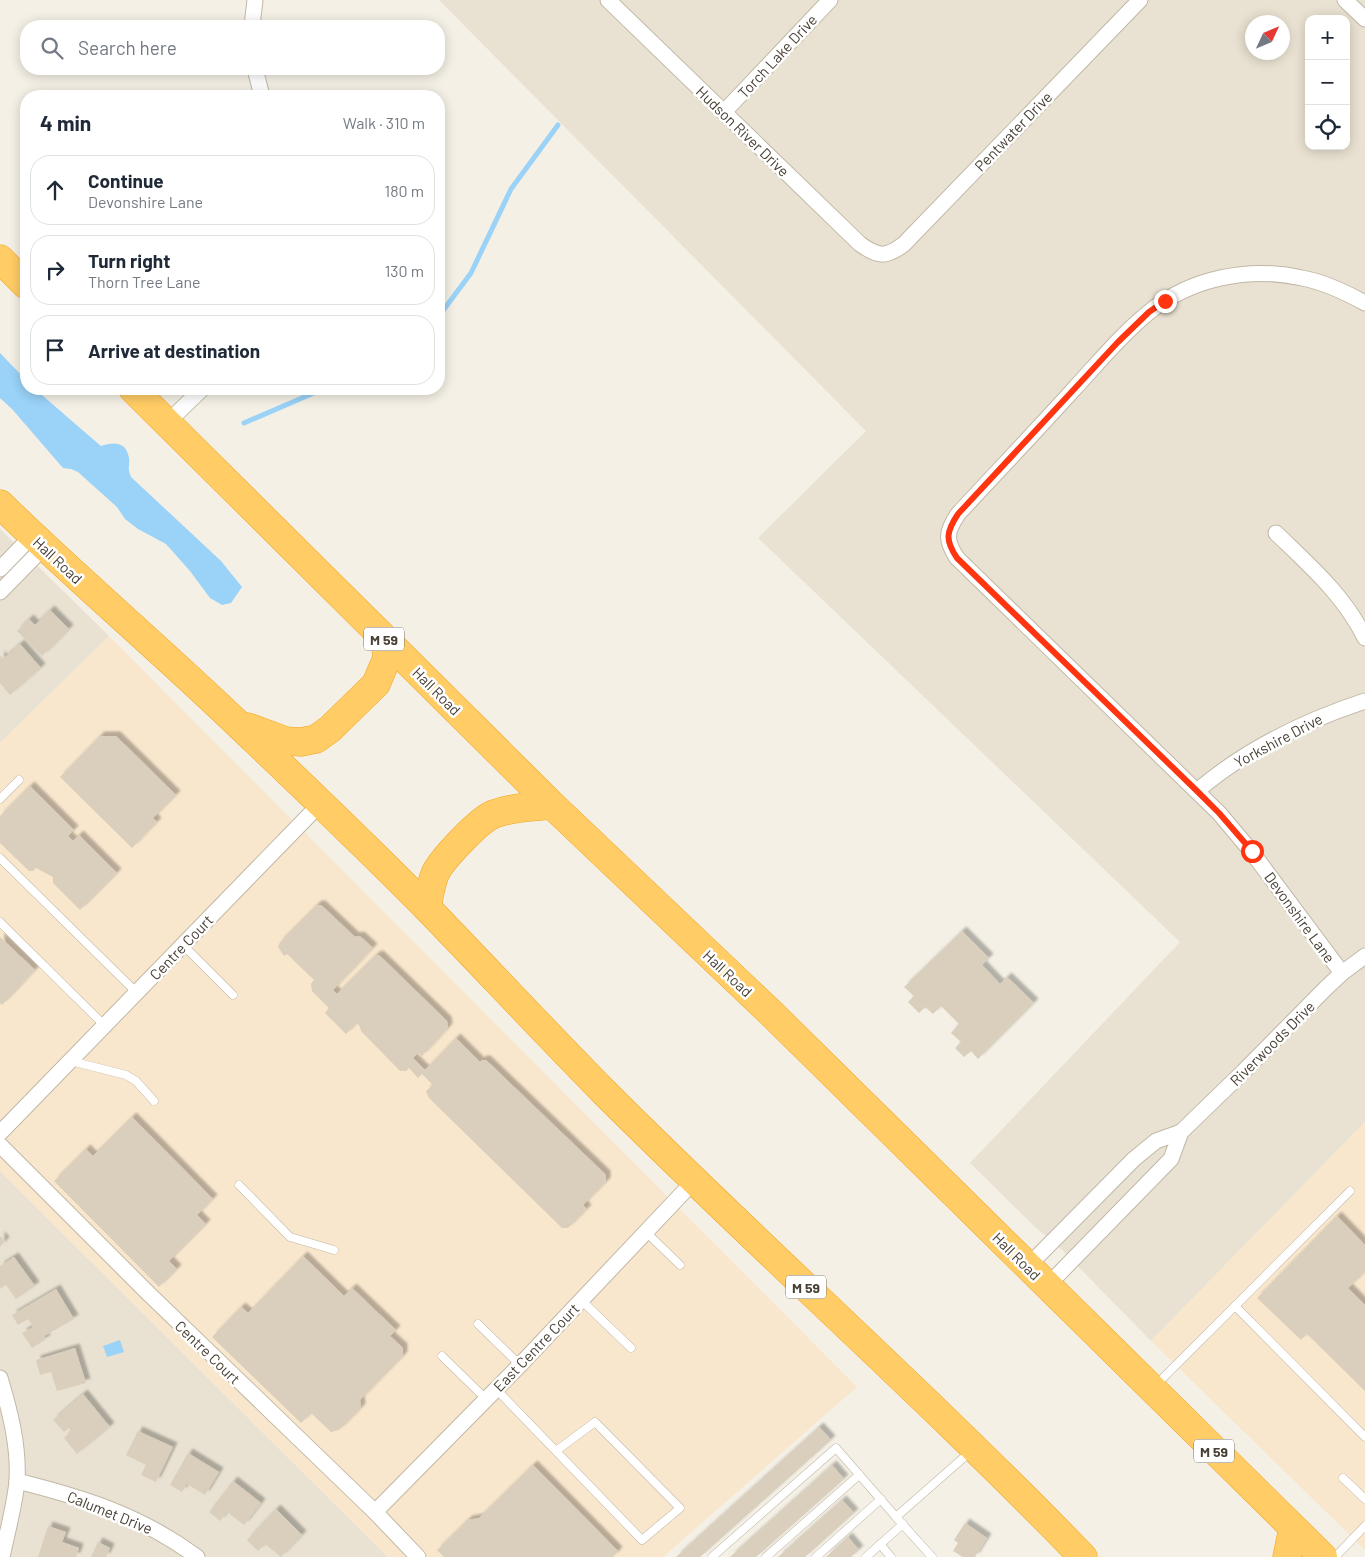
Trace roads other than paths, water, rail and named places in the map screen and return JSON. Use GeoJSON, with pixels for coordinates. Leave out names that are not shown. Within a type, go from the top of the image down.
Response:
{"type":"FeatureCollection","features":[{"type":"Feature","properties":{"kind":"highway"},"geometry":{"type":"LineString","coordinates":[[0,259],[20,279]]}},
{"type":"Feature","properties":{"kind":"highway","name":"Hall Road"},"geometry":{"type":"LineString","coordinates":[[139,395],[552,805],[772,1014],[1323,1557]]}},
{"type":"Feature","properties":{"kind":"highway","name":"Hall Road"},"geometry":{"type":"LineString","coordinates":[[0,504],[237,724],[427,907],[604,1092],[918,1393],[973,1449],[1015,1487],[1083,1557]]}},
{"type":"Feature","properties":{"kind":"highway"},"geometry":{"type":"LineString","coordinates":[[237,724],[286,741],[301,742],[316,739],[330,729],[376,684],[387,658],[385,640]]}},
{"type":"Feature","properties":{"kind":"highway"},"geometry":{"type":"LineString","coordinates":[[427,907],[436,873],[444,860],[480,822],[492,814],[508,810],[552,805]]}},
{"type":"Feature","properties":{"kind":"highway"},"geometry":{"type":"LineString","coordinates":[[1287,1557],[1293,1528]]}},
{"type":"Feature","properties":{"kind":"street"},"geometry":{"type":"LineString","coordinates":[[253,20],[255,0]]}},
{"type":"Feature","properties":{"kind":"street","name":"Hudson River Drive"},"geometry":{"type":"LineString","coordinates":[[608,0],[860,244],[869,251],[882,256]]}},
{"type":"Feature","properties":{"kind":"street","name":"Torch Lake Drive"},"geometry":{"type":"LineString","coordinates":[[724,112],[830,0]]}},
{"type":"Feature","properties":{"kind":"street","name":"Pentwater Drive"},"geometry":{"type":"LineString","coordinates":[[882,256],[895,251],[904,244],[1140,0]]}},
{"type":"Feature","properties":{"kind":"street"},"geometry":{"type":"LineString","coordinates":[[1345,0],[1365,19]]}},
{"type":"Feature","properties":{"kind":"street"},"geometry":{"type":"LineString","coordinates":[[257,75],[260,90]]}},
{"type":"Feature","properties":{"kind":"street","name":"Devonshire Lane"},"geometry":{"type":"LineString","coordinates":[[1342,973],[1252,851],[1224,820],[1197,791],[957,558],[950,548],[947,538],[951,524],[958,514],[1118,342],[1149,312],[1180,293],[1230,275],[1267,273],[1302,278],[1339,290],[1365,303]]}},
{"type":"Feature","properties":{"kind":"street"},"geometry":{"type":"LineString","coordinates":[[167,423],[196,395]]}},
{"type":"Feature","properties":{"kind":"street"},"geometry":{"type":"LineString","coordinates":[[1276,533],[1341,598],[1365,638]]}},
{"type":"Feature","properties":{"kind":"street"},"geometry":{"type":"LineString","coordinates":[[0,569],[38,541]]}},
{"type":"Feature","properties":{"kind":"street"},"geometry":{"type":"LineString","coordinates":[[0,592],[38,541]]}},
{"type":"Feature","properties":{"kind":"street","name":"Yorkshire Drive"},"geometry":{"type":"LineString","coordinates":[[1197,791],[1241,758],[1273,739],[1321,717],[1365,701]]}},
{"type":"Feature","properties":{"kind":"street","name":"Centre Court"},"geometry":{"type":"LineString","coordinates":[[0,1133],[320,804]]}},
{"type":"Feature","properties":{"kind":"street","name":"Riverwoods Drive"},"geometry":{"type":"LineString","coordinates":[[1048,1286],[1170,1159],[1181,1132],[1342,973],[1365,956]]}},
{"type":"Feature","properties":{"kind":"street","name":"Riverwoods Drive"},"geometry":{"type":"LineString","coordinates":[[1028,1266],[1120,1173],[1156,1141],[1181,1132]]}},
{"type":"Feature","properties":{"kind":"street","name":"Centre Court"},"geometry":{"type":"LineString","coordinates":[[0,1145],[148,1293],[418,1557]]}},
{"type":"Feature","properties":{"kind":"street"},"geometry":{"type":"LineString","coordinates":[[1120,1173],[1139,1192]]}},
{"type":"Feature","properties":{"kind":"street","name":"East Centre Court"},"geometry":{"type":"LineString","coordinates":[[374,1512],[520,1365],[695,1180]]}},
{"type":"Feature","properties":{"kind":"street"},"geometry":{"type":"LineString","coordinates":[[0,1378],[14,1434],[17,1481],[2,1557]]}},
{"type":"Feature","properties":{"kind":"street","name":"Calumet Drive"},"geometry":{"type":"LineString","coordinates":[[17,1481],[68,1494],[106,1507],[158,1531],[197,1557]]}},
{"type":"Feature","properties":{"kind":"lane"},"geometry":{"type":"LineString","coordinates":[[0,799],[19,780]]}},
{"type":"Feature","properties":{"kind":"lane"},"geometry":{"type":"LineString","coordinates":[[0,858],[137,993]]}},
{"type":"Feature","properties":{"kind":"lane"},"geometry":{"type":"LineString","coordinates":[[0,922],[105,1026]]}},
{"type":"Feature","properties":{"kind":"lane"},"geometry":{"type":"LineString","coordinates":[[183,945],[233,995]]}},
{"type":"Feature","properties":{"kind":"lane"},"geometry":{"type":"LineString","coordinates":[[71,1061],[126,1075],[136,1081],[154,1101]]}},
{"type":"Feature","properties":{"kind":"lane"},"geometry":{"type":"LineString","coordinates":[[238,1185],[290,1237],[334,1250]]}},
{"type":"Feature","properties":{"kind":"lane"},"geometry":{"type":"LineString","coordinates":[[1152,1389],[1350,1191]]}},
{"type":"Feature","properties":{"kind":"lane"},"geometry":{"type":"LineString","coordinates":[[646,1232],[680,1266]]}},
{"type":"Feature","properties":{"kind":"lane"},"geometry":{"type":"LineString","coordinates":[[581,1300],[631,1348]]}},
{"type":"Feature","properties":{"kind":"lane"},"geometry":{"type":"LineString","coordinates":[[1235,1306],[1365,1437]]}},
{"type":"Feature","properties":{"kind":"lane"},"geometry":{"type":"LineString","coordinates":[[478,1324],[520,1365]]}},
{"type":"Feature","properties":{"kind":"lane"},"geometry":{"type":"LineString","coordinates":[[442,1356],[491,1394],[556,1451],[642,1540],[680,1508],[595,1422],[556,1451]]}},
{"type":"Feature","properties":{"kind":"lane"},"geometry":{"type":"LineString","coordinates":[[712,1557],[836,1448],[932,1557]]}},
{"type":"Feature","properties":{"kind":"lane"},"geometry":{"type":"LineString","coordinates":[[896,1517],[973,1449]]}},
{"type":"Feature","properties":{"kind":"lane"},"geometry":{"type":"LineString","coordinates":[[766,1557],[859,1475]]}},
{"type":"Feature","properties":{"kind":"lane"},"geometry":{"type":"LineString","coordinates":[[1343,1478],[1365,1499]]}},
{"type":"Feature","properties":{"kind":"lane"},"geometry":{"type":"LineString","coordinates":[[816,1557],[881,1499]]}},
{"type":"Feature","properties":{"kind":"lane"},"geometry":{"type":"LineString","coordinates":[[866,1557],[903,1524]]}},
{"type":"Feature","properties":{"kind":"lane"},"geometry":{"type":"LineString","coordinates":[[1334,1557],[1365,1526]]}},
{"type":"Feature","properties":{"kind":"lane"},"geometry":{"type":"LineString","coordinates":[[880,1544],[891,1557]]}},
{"type":"Feature","properties":{"kind":"water"},"geometry":{"type":"Polygon","coordinates":[[[0,353],[20,374],[20,395],[42,395],[101,446],[118,444],[125,448],[129,458],[131,477],[221,561],[242,587],[231,603],[222,605],[210,598],[190,571],[166,544],[138,529],[125,519],[117,507],[78,472],[63,468],[12,409],[0,398],[0,353]]]}},
{"type":"Feature","properties":{"kind":"water"},"geometry":{"type":"Polygon","coordinates":[[[120,1340],[124,1352],[107,1357],[103,1346],[120,1340]]]}},
{"type":"Feature","properties":{"kind":"waterway"},"geometry":{"type":"LineString","coordinates":[[445,308],[471,273],[511,189],[558,125]]}},
{"type":"Feature","properties":{"kind":"waterway"},"geometry":{"type":"LineString","coordinates":[[244,423],[309,395]]}}]}
